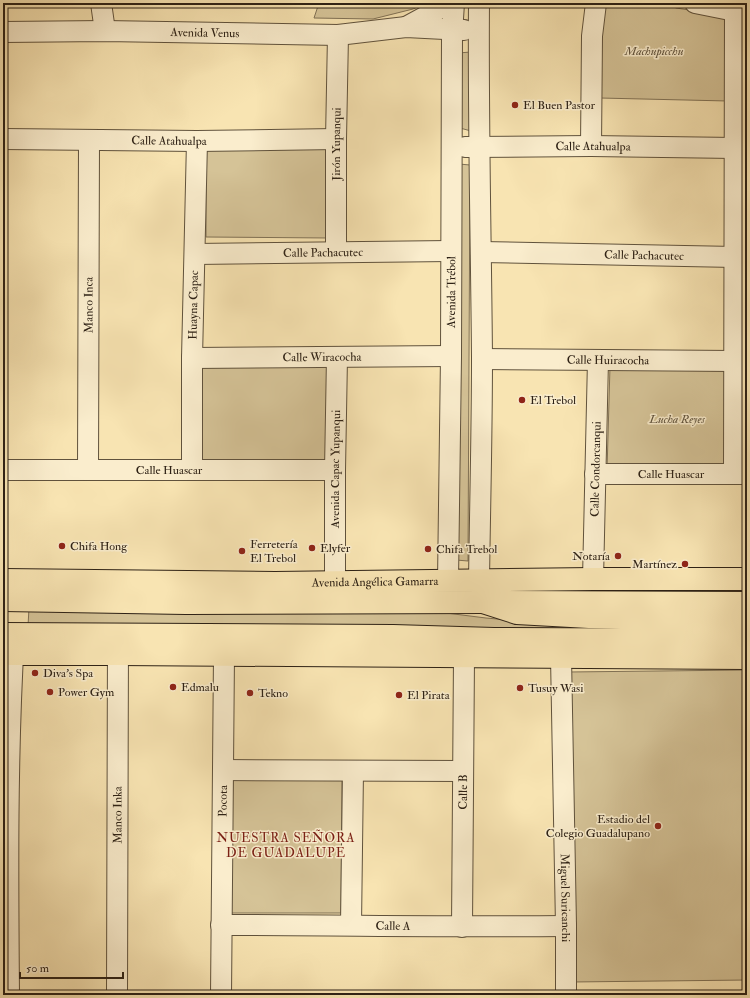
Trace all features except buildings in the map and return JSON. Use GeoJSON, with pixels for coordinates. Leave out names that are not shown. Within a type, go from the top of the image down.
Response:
{"type":"FeatureCollection","features":[{"type":"Feature","properties":{"kind":"main road","name":"Avenida Angélica Gamarra"},"geometry":{"type":"LineString","coordinates":[[3,580],[275,583],[593,579],[747,579]]}},
{"type":"Feature","properties":{"kind":"main road"},"geometry":{"type":"LineString","coordinates":[[186,603],[275,583]]}},
{"type":"Feature","properties":{"kind":"main road","name":"Avenida Angélica Gamarra"},"geometry":{"type":"LineString","coordinates":[[10,600],[186,603],[747,603]]}},
{"type":"Feature","properties":{"kind":"main road"},"geometry":{"type":"LineString","coordinates":[[10,600],[13,607],[8,644],[117,645],[393,636],[494,639],[747,640]]}},
{"type":"Feature","properties":{"kind":"main road"},"geometry":{"type":"LineString","coordinates":[[483,602],[517,613],[747,622]]}},
{"type":"Feature","properties":{"kind":"main road"},"geometry":{"type":"LineString","coordinates":[[464,657],[494,639]]}},
{"type":"Feature","properties":{"kind":"main road"},"geometry":{"type":"LineString","coordinates":[[117,645],[224,655],[747,658]]}},
{"type":"Feature","properties":{"kind":"street"},"geometry":{"type":"LineString","coordinates":[[101,3],[105,31]]}},
{"type":"Feature","properties":{"kind":"street","name":"Avenida Venus"},"geometry":{"type":"LineString","coordinates":[[406,27],[450,3]]}},
{"type":"Feature","properties":{"kind":"street","name":"Avenida Trébol"},"geometry":{"type":"LineString","coordinates":[[448,581],[451,356],[450,251],[452,29],[454,3]]}},
{"type":"Feature","properties":{"kind":"street"},"geometry":{"type":"LineString","coordinates":[[479,3],[478,31],[482,359],[479,581]]}},
{"type":"Feature","properties":{"kind":"street"},"geometry":{"type":"LineString","coordinates":[[591,146],[592,36],[596,3]]}},
{"type":"Feature","properties":{"kind":"street"},"geometry":{"type":"LineString","coordinates":[[695,3],[741,11],[735,148],[734,361],[741,474]]}},
{"type":"Feature","properties":{"kind":"street","name":"Avenida Venus"},"geometry":{"type":"LineString","coordinates":[[3,32],[105,31],[338,35],[406,27],[478,31]]}},
{"type":"Feature","properties":{"kind":"street","name":"Jirón Yupanqui"},"geometry":{"type":"LineString","coordinates":[[336,252],[338,35]]}},
{"type":"Feature","properties":{"kind":"street","name":"Calle Atahualpa"},"geometry":{"type":"LineString","coordinates":[[3,139],[336,139]]}},
{"type":"Feature","properties":{"kind":"street","name":"Manco Inca"},"geometry":{"type":"LineString","coordinates":[[88,470],[89,140]]}},
{"type":"Feature","properties":{"kind":"street","name":"Huayna Capac"},"geometry":{"type":"LineString","coordinates":[[192,470],[192,358],[197,140]]}},
{"type":"Feature","properties":{"kind":"street","name":"Calle Atahualpa"},"geometry":{"type":"LineString","coordinates":[[451,148],[479,146],[591,146],[735,148]]}},
{"type":"Feature","properties":{"kind":"street","name":"Calle Pachacutec"},"geometry":{"type":"LineString","coordinates":[[195,254],[450,251]]}},
{"type":"Feature","properties":{"kind":"street","name":"Calle Pachacutec"},"geometry":{"type":"LineString","coordinates":[[481,252],[735,257]]}},
{"type":"Feature","properties":{"kind":"street","name":"Calle Wiracocha"},"geometry":{"type":"LineString","coordinates":[[192,358],[451,356]]}},
{"type":"Feature","properties":{"kind":"street","name":"Avenida Capac Yupanqui"},"geometry":{"type":"LineString","coordinates":[[335,582],[337,357]]}},
{"type":"Feature","properties":{"kind":"street","name":"Calle Huiracocha"},"geometry":{"type":"LineString","coordinates":[[482,359],[734,361]]}},
{"type":"Feature","properties":{"kind":"street","name":"Calle Condorcanqui"},"geometry":{"type":"LineString","coordinates":[[593,579],[598,360]]}},
{"type":"Feature","properties":{"kind":"street","name":"Calle Huascar"},"geometry":{"type":"LineString","coordinates":[[3,470],[335,470]]}},
{"type":"Feature","properties":{"kind":"street","name":"Calle Huascar"},"geometry":{"type":"LineString","coordinates":[[595,474],[741,474]]}},
{"type":"Feature","properties":{"kind":"street"},"geometry":{"type":"LineString","coordinates":[[8,644],[10,713],[6,865],[9,995]]}},
{"type":"Feature","properties":{"kind":"street","name":"Manco Inka"},"geometry":{"type":"LineString","coordinates":[[117,645],[117,995]]}},
{"type":"Feature","properties":{"kind":"street","name":"Pocota"},"geometry":{"type":"LineString","coordinates":[[221,995],[224,655]]}},
{"type":"Feature","properties":{"kind":"street","name":"Calle B"},"geometry":{"type":"LineString","coordinates":[[462,927],[464,657]]}},
{"type":"Feature","properties":{"kind":"street","name":"Miguel Suricanchi"},"geometry":{"type":"LineString","coordinates":[[561,657],[566,995]]}},
{"type":"Feature","properties":{"kind":"street"},"geometry":{"type":"LineString","coordinates":[[224,770],[463,772]]}},
{"type":"Feature","properties":{"kind":"street"},"geometry":{"type":"LineString","coordinates":[[351,925],[353,771]]}},
{"type":"Feature","properties":{"kind":"street","name":"Calle A"},"geometry":{"type":"LineString","coordinates":[[221,925],[462,927],[566,926]]}},
{"type":"Feature","properties":{"kind":"green space"},"geometry":{"type":"Polygon","coordinates":[[[319,3],[427,3],[413,9],[373,19],[314,18],[319,3]]]}},
{"type":"Feature","properties":{"kind":"green space","name":"Machupicchu"},"geometry":{"type":"Polygon","coordinates":[[[604,3],[668,3],[676,8],[730,16],[728,101],[600,98],[602,20],[604,3]]]}},
{"type":"Feature","properties":{"kind":"green space"},"geometry":{"type":"Polygon","coordinates":[[[471,52],[471,131],[460,128],[458,53],[471,52]]]}},
{"type":"Feature","properties":{"kind":"green space"},"geometry":{"type":"Polygon","coordinates":[[[206,149],[329,149],[329,238],[206,237],[206,149]]]}},
{"type":"Feature","properties":{"kind":"green space"},"geometry":{"type":"Polygon","coordinates":[[[459,164],[470,165],[468,561],[456,560],[459,164]]]}},
{"type":"Feature","properties":{"kind":"green space"},"geometry":{"type":"Polygon","coordinates":[[[199,364],[331,365],[330,465],[198,464],[199,364]]]}},
{"type":"Feature","properties":{"kind":"green space","name":"Lucha Reyes"},"geometry":{"type":"Polygon","coordinates":[[[610,366],[729,367],[730,472],[607,471],[610,366]]]}},
{"type":"Feature","properties":{"kind":"green space"},"geometry":{"type":"Polygon","coordinates":[[[29,608],[422,610],[541,623],[747,634],[28,626],[29,608]]]}},
{"type":"Feature","properties":{"kind":"green space","name":"Estadio del Colegio Guadalupano"},"geometry":{"type":"Polygon","coordinates":[[[747,670],[747,980],[572,982],[568,672],[747,670]]]}},
{"type":"Feature","properties":{"kind":"green space"},"geometry":{"type":"Polygon","coordinates":[[[233,779],[342,780],[341,913],[229,913],[233,779]]]}},
{"type":"Feature","properties":{"kind":"place","name":"El Buen Pastor"},"geometry":{"type":"Point","coordinates":[515,105]}},
{"type":"Feature","properties":{"kind":"place","name":"El Trebol"},"geometry":{"type":"Point","coordinates":[522,400]}},
{"type":"Feature","properties":{"kind":"place","name":"Chifa Hong"},"geometry":{"type":"Point","coordinates":[62,546]}},
{"type":"Feature","properties":{"kind":"place","name":"Elyfer"},"geometry":{"type":"Point","coordinates":[312,548]}},
{"type":"Feature","properties":{"kind":"place","name":"Chifa Trebol"},"geometry":{"type":"Point","coordinates":[428,549]}},
{"type":"Feature","properties":{"kind":"place","name":"Ferretería El Trebol"},"geometry":{"type":"Point","coordinates":[242,551]}},
{"type":"Feature","properties":{"kind":"place","name":"Notaría"},"geometry":{"type":"Point","coordinates":[618,556]}},
{"type":"Feature","properties":{"kind":"place","name":"Martínez"},"geometry":{"type":"Point","coordinates":[685,564]}},
{"type":"Feature","properties":{"kind":"place","name":"Diva's Spa"},"geometry":{"type":"Point","coordinates":[35,673]}},
{"type":"Feature","properties":{"kind":"place","name":"Edmalu"},"geometry":{"type":"Point","coordinates":[173,687]}},
{"type":"Feature","properties":{"kind":"place","name":"Tusuy Wasi"},"geometry":{"type":"Point","coordinates":[520,688]}},
{"type":"Feature","properties":{"kind":"place","name":"Power Gym"},"geometry":{"type":"Point","coordinates":[50,692]}},
{"type":"Feature","properties":{"kind":"place","name":"Tekno"},"geometry":{"type":"Point","coordinates":[250,693]}},
{"type":"Feature","properties":{"kind":"place","name":"El Pirata"},"geometry":{"type":"Point","coordinates":[399,695]}},
{"type":"Feature","properties":{"kind":"place","name":"Estadio del Colegio Guadalupano"},"geometry":{"type":"Point","coordinates":[658,826]}},
{"type":"Feature","properties":{"kind":"district","name":"NUESTRA SEÑORA DE GUADALUPE"},"geometry":{"type":"Point","coordinates":[286,846]}}]}
